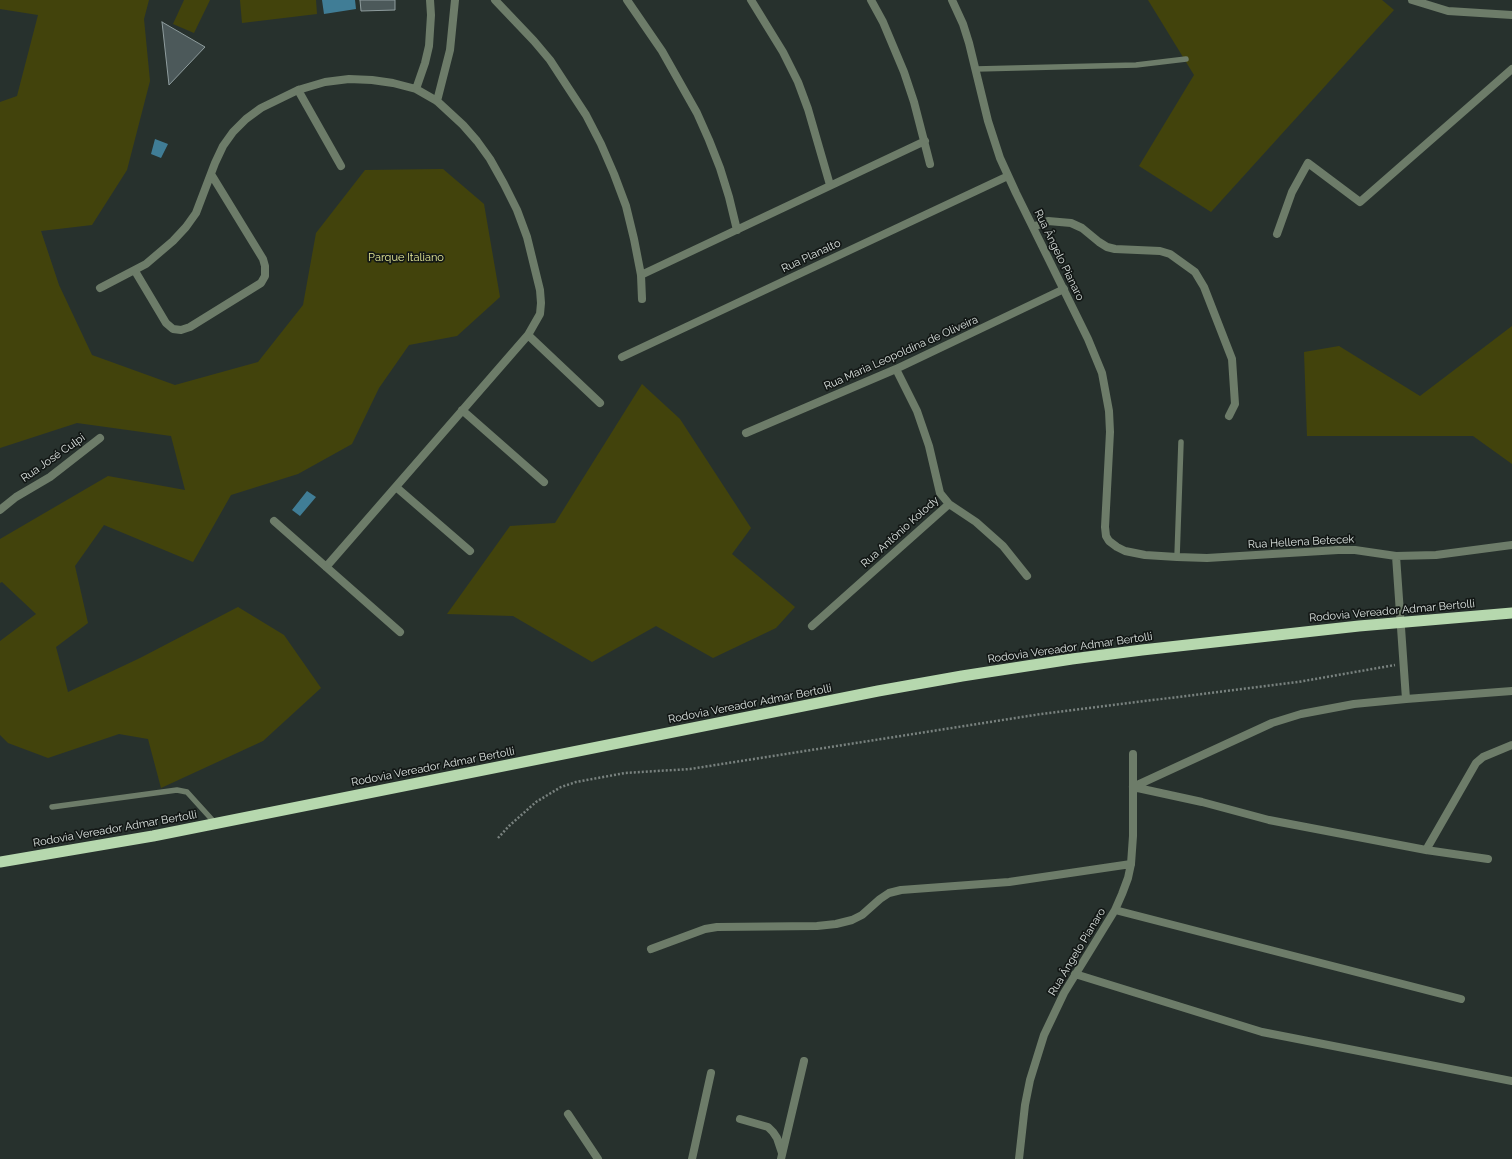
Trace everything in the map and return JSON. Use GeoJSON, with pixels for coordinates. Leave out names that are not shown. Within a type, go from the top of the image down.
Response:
{"type":"FeatureCollection","features":[{"type":"Feature","properties":{"kind":"highway","name":"Rodovia Vereador Admar Bertolli"},"geometry":{"type":"LineString","coordinates":[[0,862],[216,824],[870,693],[962,676],[1072,659],[1158,649],[1359,626],[1512,613]]}},
{"type":"Feature","properties":{"kind":"street"},"geometry":{"type":"LineString","coordinates":[[416,89],[429,46],[431,15],[430,0]]}},
{"type":"Feature","properties":{"kind":"street"},"geometry":{"type":"LineString","coordinates":[[437,101],[450,50],[455,0]]}},
{"type":"Feature","properties":{"kind":"street"},"geometry":{"type":"LineString","coordinates":[[495,0],[550,60],[586,115],[614,174],[626,206],[641,275],[642,299]]}},
{"type":"Feature","properties":{"kind":"street"},"geometry":{"type":"LineString","coordinates":[[627,0],[662,51],[697,113],[720,168],[729,196],[737,230]]}},
{"type":"Feature","properties":{"kind":"street"},"geometry":{"type":"LineString","coordinates":[[751,0],[783,52],[798,82],[813,124],[830,186]]}},
{"type":"Feature","properties":{"kind":"street"},"geometry":{"type":"LineString","coordinates":[[871,0],[883,22],[904,72],[925,141],[930,164]]}},
{"type":"Feature","properties":{"kind":"street","name":"Rua Ângelo Pianaro"},"geometry":{"type":"LineString","coordinates":[[952,0],[963,24],[993,138],[1008,176],[1096,355],[1102,373],[1106,391],[1110,432],[1105,527]]}},
{"type":"Feature","properties":{"kind":"street"},"geometry":{"type":"LineString","coordinates":[[1412,0],[1448,12],[1512,15]]}},
{"type":"Feature","properties":{"kind":"street"},"geometry":{"type":"LineString","coordinates":[[1277,234],[1292,192],[1308,163],[1360,202],[1512,69]]}},
{"type":"Feature","properties":{"kind":"street"},"geometry":{"type":"LineString","coordinates":[[100,288],[135,271],[159,254],[186,227],[199,206],[223,146],[234,132],[246,119],[261,108],[298,90],[325,82],[350,79],[393,83],[416,89],[437,101],[463,125],[477,141],[504,184],[517,210],[529,244],[540,290],[540,314],[528,335],[326,567]]}},
{"type":"Feature","properties":{"kind":"street"},"geometry":{"type":"LineString","coordinates":[[298,90],[342,166]]}},
{"type":"Feature","properties":{"kind":"street"},"geometry":{"type":"LineString","coordinates":[[641,275],[925,141]]}},
{"type":"Feature","properties":{"kind":"street"},"geometry":{"type":"LineString","coordinates":[[135,271],[166,323],[172,329],[181,330],[190,327],[261,283],[265,276],[266,266],[263,259],[211,174]]}},
{"type":"Feature","properties":{"kind":"street","name":"Rua Planalto"},"geometry":{"type":"LineString","coordinates":[[622,357],[1008,176]]}},
{"type":"Feature","properties":{"kind":"street"},"geometry":{"type":"LineString","coordinates":[[1033,227],[1048,221],[1071,223],[1082,228],[1107,247],[1115,249],[1160,251],[1170,254],[1195,272],[1204,287],[1232,359],[1234,368],[1235,404],[1229,416]]}},
{"type":"Feature","properties":{"kind":"street","name":"Rua Maria Leopoldina de Oliveira"},"geometry":{"type":"LineString","coordinates":[[746,433],[896,369],[1064,290]]}},
{"type":"Feature","properties":{"kind":"street"},"geometry":{"type":"LineString","coordinates":[[528,335],[600,403]]}},
{"type":"Feature","properties":{"kind":"street","name":"Rua Antônio Kolody"},"geometry":{"type":"LineString","coordinates":[[812,626],[949,504],[940,493],[929,446],[917,412],[896,369]]}},
{"type":"Feature","properties":{"kind":"street"},"geometry":{"type":"LineString","coordinates":[[462,410],[544,482]]}},
{"type":"Feature","properties":{"kind":"street","name":"Rua José Culpi"},"geometry":{"type":"LineString","coordinates":[[0,510],[16,497],[50,477],[100,438]]}},
{"type":"Feature","properties":{"kind":"street"},"geometry":{"type":"LineString","coordinates":[[396,487],[470,551]]}},
{"type":"Feature","properties":{"kind":"street"},"geometry":{"type":"LineString","coordinates":[[949,504],[976,522],[1003,546],[1027,576]]}},
{"type":"Feature","properties":{"kind":"street"},"geometry":{"type":"LineString","coordinates":[[274,521],[400,632]]}},
{"type":"Feature","properties":{"kind":"street","name":"Rua Hellena Betecek"},"geometry":{"type":"LineString","coordinates":[[1105,527],[1106,536],[1109,541],[1125,551],[1145,555],[1177,557],[1207,558],[1338,550],[1361,550],[1396,556],[1436,555],[1512,545]]}},
{"type":"Feature","properties":{"kind":"street"},"geometry":{"type":"LineString","coordinates":[[1396,556],[1406,699]]}},
{"type":"Feature","properties":{"kind":"street"},"geometry":{"type":"LineString","coordinates":[[1133,786],[1272,723],[1287,718],[1329,708],[1406,699],[1512,691]]}},
{"type":"Feature","properties":{"kind":"street"},"geometry":{"type":"LineString","coordinates":[[1426,850],[1476,763],[1483,757],[1512,745]]}},
{"type":"Feature","properties":{"kind":"street","name":"Rua Ângelo Pianaro"},"geometry":{"type":"LineString","coordinates":[[1019,1159],[1024,1105],[1037,1056],[1053,1015],[1075,974],[1115,910],[1122,894],[1131,864],[1133,754]]}},
{"type":"Feature","properties":{"kind":"street"},"geometry":{"type":"LineString","coordinates":[[1133,786],[1202,802],[1269,820],[1426,850],[1488,860]]}},
{"type":"Feature","properties":{"kind":"street"},"geometry":{"type":"LineString","coordinates":[[651,949],[717,927],[817,926],[836,924],[852,920],[884,896],[901,890],[1009,882],[1131,864]]}},
{"type":"Feature","properties":{"kind":"street"},"geometry":{"type":"LineString","coordinates":[[1115,910],[1461,999]]}},
{"type":"Feature","properties":{"kind":"street"},"geometry":{"type":"LineString","coordinates":[[1075,974],[1262,1032],[1512,1081]]}},
{"type":"Feature","properties":{"kind":"street"},"geometry":{"type":"LineString","coordinates":[[781,1156],[804,1061]]}},
{"type":"Feature","properties":{"kind":"street"},"geometry":{"type":"LineString","coordinates":[[692,1159],[711,1073]]}},
{"type":"Feature","properties":{"kind":"street"},"geometry":{"type":"LineString","coordinates":[[568,1114],[598,1159]]}},
{"type":"Feature","properties":{"kind":"street"},"geometry":{"type":"LineString","coordinates":[[740,1119],[768,1128],[773,1132],[781,1156]]}},
{"type":"Feature","properties":{"kind":"lane"},"geometry":{"type":"LineString","coordinates":[[976,69],[1136,65],[1186,59]]}},
{"type":"Feature","properties":{"kind":"lane"},"geometry":{"type":"LineString","coordinates":[[1177,557],[1180,442]]}},
{"type":"Feature","properties":{"kind":"lane"},"geometry":{"type":"LineString","coordinates":[[52,807],[176,790],[187,792],[216,824]]}},
{"type":"Feature","properties":{"kind":"path"},"geometry":{"type":"LineString","coordinates":[[498,838],[536,802],[561,787],[583,781],[625,773],[690,769],[1041,714],[1298,682],[1403,664]]}},
{"type":"Feature","properties":{"kind":"green space","name":"Parque Italiano"},"geometry":{"type":"Polygon","coordinates":[[[0,0],[149,0],[144,19],[150,81],[127,170],[92,225],[41,231],[59,285],[92,355],[175,385],[258,362],[303,305],[316,233],[365,170],[443,169],[484,204],[500,297],[457,336],[409,345],[379,388],[352,444],[298,474],[231,495],[193,562],[104,525],[75,566],[88,623],[56,647],[68,692],[140,658],[238,607],[284,635],[321,688],[263,741],[161,788],[148,739],[119,734],[48,758],[8,743],[0,735],[0,641],[36,614],[2,582],[0,583],[0,539],[108,476],[185,490],[171,436],[77,423],[0,448],[0,102],[17,96],[38,15],[0,9],[0,0]]]}},
{"type":"Feature","properties":{"kind":"green space"},"geometry":{"type":"Polygon","coordinates":[[[184,0],[210,0],[194,33],[173,24],[184,0]]]}},
{"type":"Feature","properties":{"kind":"green space"},"geometry":{"type":"Polygon","coordinates":[[[240,0],[316,0],[317,14],[242,23],[240,0]]]}},
{"type":"Feature","properties":{"kind":"green space"},"geometry":{"type":"Polygon","coordinates":[[[1148,0],[1382,0],[1394,10],[1211,212],[1139,166],[1194,75],[1148,0]]]}},
{"type":"Feature","properties":{"kind":"green space"},"geometry":{"type":"Polygon","coordinates":[[[1512,326],[1512,464],[1473,436],[1307,436],[1304,352],[1339,346],[1420,396],[1512,326]]]}},
{"type":"Feature","properties":{"kind":"green space"},"geometry":{"type":"Polygon","coordinates":[[[642,384],[680,419],[751,528],[732,554],[795,607],[776,628],[713,658],[656,626],[592,662],[513,616],[447,614],[510,526],[555,523],[642,384]]]}},
{"type":"Feature","properties":{"kind":"water"},"geometry":{"type":"Polygon","coordinates":[[[322,0],[355,0],[356,9],[324,14],[322,0]]]}},
{"type":"Feature","properties":{"kind":"water"},"geometry":{"type":"Polygon","coordinates":[[[155,139],[168,144],[161,158],[151,154],[155,139]]]}},
{"type":"Feature","properties":{"kind":"water"},"geometry":{"type":"Polygon","coordinates":[[[307,491],[316,497],[300,516],[292,510],[307,491]]]}},
{"type":"Feature","properties":{"kind":"building"},"geometry":{"type":"Polygon","coordinates":[[[360,0],[395,0],[395,10],[361,11],[360,0]]]}},
{"type":"Feature","properties":{"kind":"building"},"geometry":{"type":"Polygon","coordinates":[[[162,22],[205,47],[169,85],[162,22]]]}}]}
